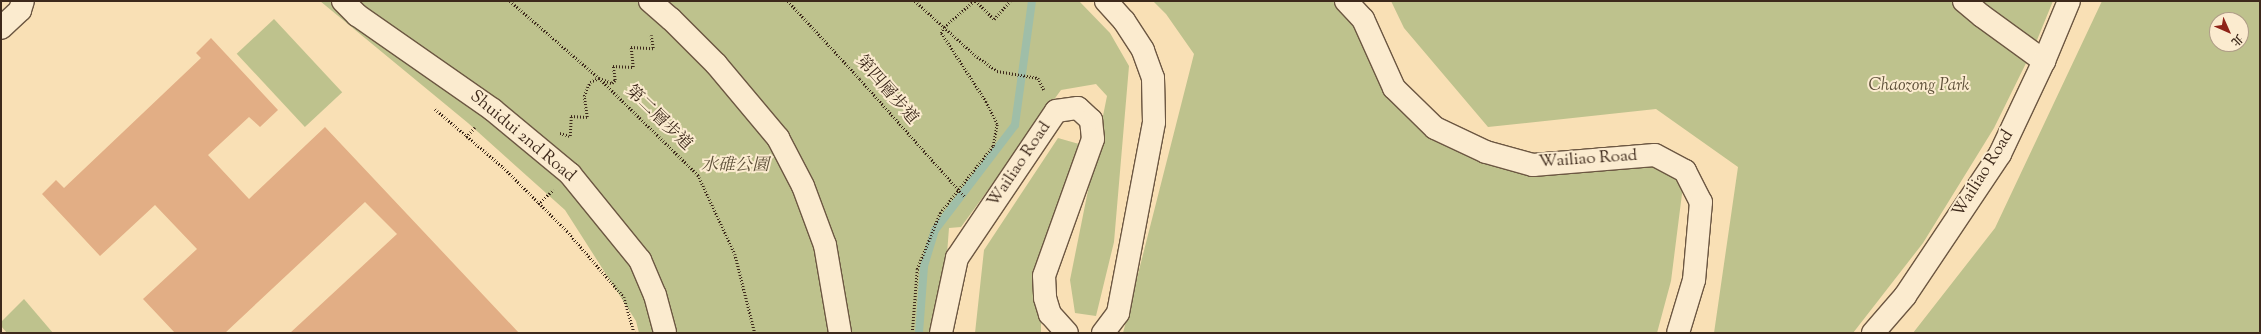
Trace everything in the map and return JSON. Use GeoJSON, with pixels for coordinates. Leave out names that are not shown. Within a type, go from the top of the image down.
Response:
{"type":"FeatureCollection","features":[{"type":"Feature","properties":{"kind":"street"},"geometry":{"type":"LineString","coordinates":[[1,28],[20,10],[23,1]]}},
{"type":"Feature","properties":{"kind":"street","name":"Shuidui 2nd Road"},"geometry":{"type":"LineString","coordinates":[[343,1],[357,15],[493,110],[570,174],[640,260],[656,295],[665,333]]}},
{"type":"Feature","properties":{"kind":"street"},"geometry":{"type":"LineString","coordinates":[[650,1],[671,19],[716,64],[778,138],[803,186],[825,244],[840,333]]}},
{"type":"Feature","properties":{"kind":"street"},"geometry":{"type":"LineString","coordinates":[[1103,333],[1118,313],[1154,122],[1153,78],[1143,50],[1124,21],[1106,1]]}},
{"type":"Feature","properties":{"kind":"street","name":"Wailiao Road"},"geometry":{"type":"LineString","coordinates":[[1346,1],[1363,19],[1394,88],[1435,128],[1486,152],[1533,165],[1655,155],[1685,171],[1701,202],[1694,280],[1678,333]]}},
{"type":"Feature","properties":{"kind":"street"},"geometry":{"type":"LineString","coordinates":[[1964,1],[2044,61]]}},
{"type":"Feature","properties":{"kind":"street","name":"Wailiao Road"},"geometry":{"type":"LineString","coordinates":[[1873,333],[1905,296],[2000,154],[2044,61],[2069,1]]}},
{"type":"Feature","properties":{"kind":"street","name":"Wailiao Road"},"geometry":{"type":"LineString","coordinates":[[941,333],[957,258],[1056,112],[1078,108],[1091,120],[1093,139],[1044,276],[1045,298],[1050,314],[1067,333]]}},
{"type":"Feature","properties":{"kind":"path","name":"第二層步道"},"geometry":{"type":"LineString","coordinates":[[510,1],[599,78],[698,175],[735,254],[755,333]]}},
{"type":"Feature","properties":{"kind":"path","name":"第四層步道"},"geometry":{"type":"LineString","coordinates":[[788,1],[860,79],[958,192],[965,197]]}},
{"type":"Feature","properties":{"kind":"path"},"geometry":{"type":"LineString","coordinates":[[915,1],[944,28],[997,71],[1038,78]]}},
{"type":"Feature","properties":{"kind":"path"},"geometry":{"type":"LineString","coordinates":[[912,333],[917,269],[940,213],[993,146],[997,124],[986,102],[941,34],[944,28],[975,1],[994,19],[1010,1]]}},
{"type":"Feature","properties":{"kind":"path"},"geometry":{"type":"LineString","coordinates":[[558,132],[570,136],[571,116],[586,117],[584,96],[590,82],[599,78],[612,83],[615,80],[613,66],[633,67],[631,47],[653,48],[650,27],[664,27],[671,19]]}},
{"type":"Feature","properties":{"kind":"path"},"geometry":{"type":"LineString","coordinates":[[435,109],[503,167],[567,231],[624,297],[634,333]]}},
{"type":"Feature","properties":{"kind":"green space","name":"水碓公園"},"geometry":{"type":"Polygon","coordinates":[[[320,1],[1079,1],[1110,33],[1129,66],[1114,242],[1096,316],[1075,313],[1070,280],[1107,96],[1096,84],[1061,90],[961,227],[949,228],[941,333],[639,333],[636,321],[565,210],[468,123],[320,1]]]}},
{"type":"Feature","properties":{"kind":"green space"},"geometry":{"type":"Polygon","coordinates":[[[1153,1],[1339,1],[1352,18],[1404,112],[1500,163],[1636,146],[1684,178],[1671,281],[1657,333],[1123,333],[1194,54],[1166,14],[1153,1]]]}},
{"type":"Feature","properties":{"kind":"green space","name":"Chaozong Park"},"geometry":{"type":"Polygon","coordinates":[[[1391,1],[2053,1],[2035,45],[1994,128],[1923,243],[1853,333],[1714,333],[1738,167],[1656,109],[1488,127],[1404,28],[1391,1]]]}},
{"type":"Feature","properties":{"kind":"green space"},"geometry":{"type":"Polygon","coordinates":[[[2102,1],[2260,1],[2260,333],[1913,333],[1995,228],[2102,1]]]}},
{"type":"Feature","properties":{"kind":"green space"},"geometry":{"type":"Polygon","coordinates":[[[274,19],[342,92],[305,127],[237,54],[274,19]]]}},
{"type":"Feature","properties":{"kind":"green space"},"geometry":{"type":"Polygon","coordinates":[[[1058,138],[1079,144],[1041,322],[1041,333],[975,333],[984,250],[1058,138]]]}},
{"type":"Feature","properties":{"kind":"green space"},"geometry":{"type":"Polygon","coordinates":[[[24,299],[53,333],[7,333],[1,326],[1,322],[24,299]]]}},
{"type":"Feature","properties":{"kind":"building"},"geometry":{"type":"Polygon","coordinates":[[[211,38],[278,110],[260,127],[249,117],[208,155],[249,199],[325,127],[519,333],[290,333],[397,234],[365,202],[225,333],[175,333],[143,299],[197,249],[155,205],[100,256],[42,194],[56,180],[64,188],[201,58],[196,53],[211,38]]]}},
{"type":"Feature","properties":{"kind":"waterway"},"geometry":{"type":"LineString","coordinates":[[919,333],[924,266],[935,230],[1015,125],[1032,1]]}}]}
